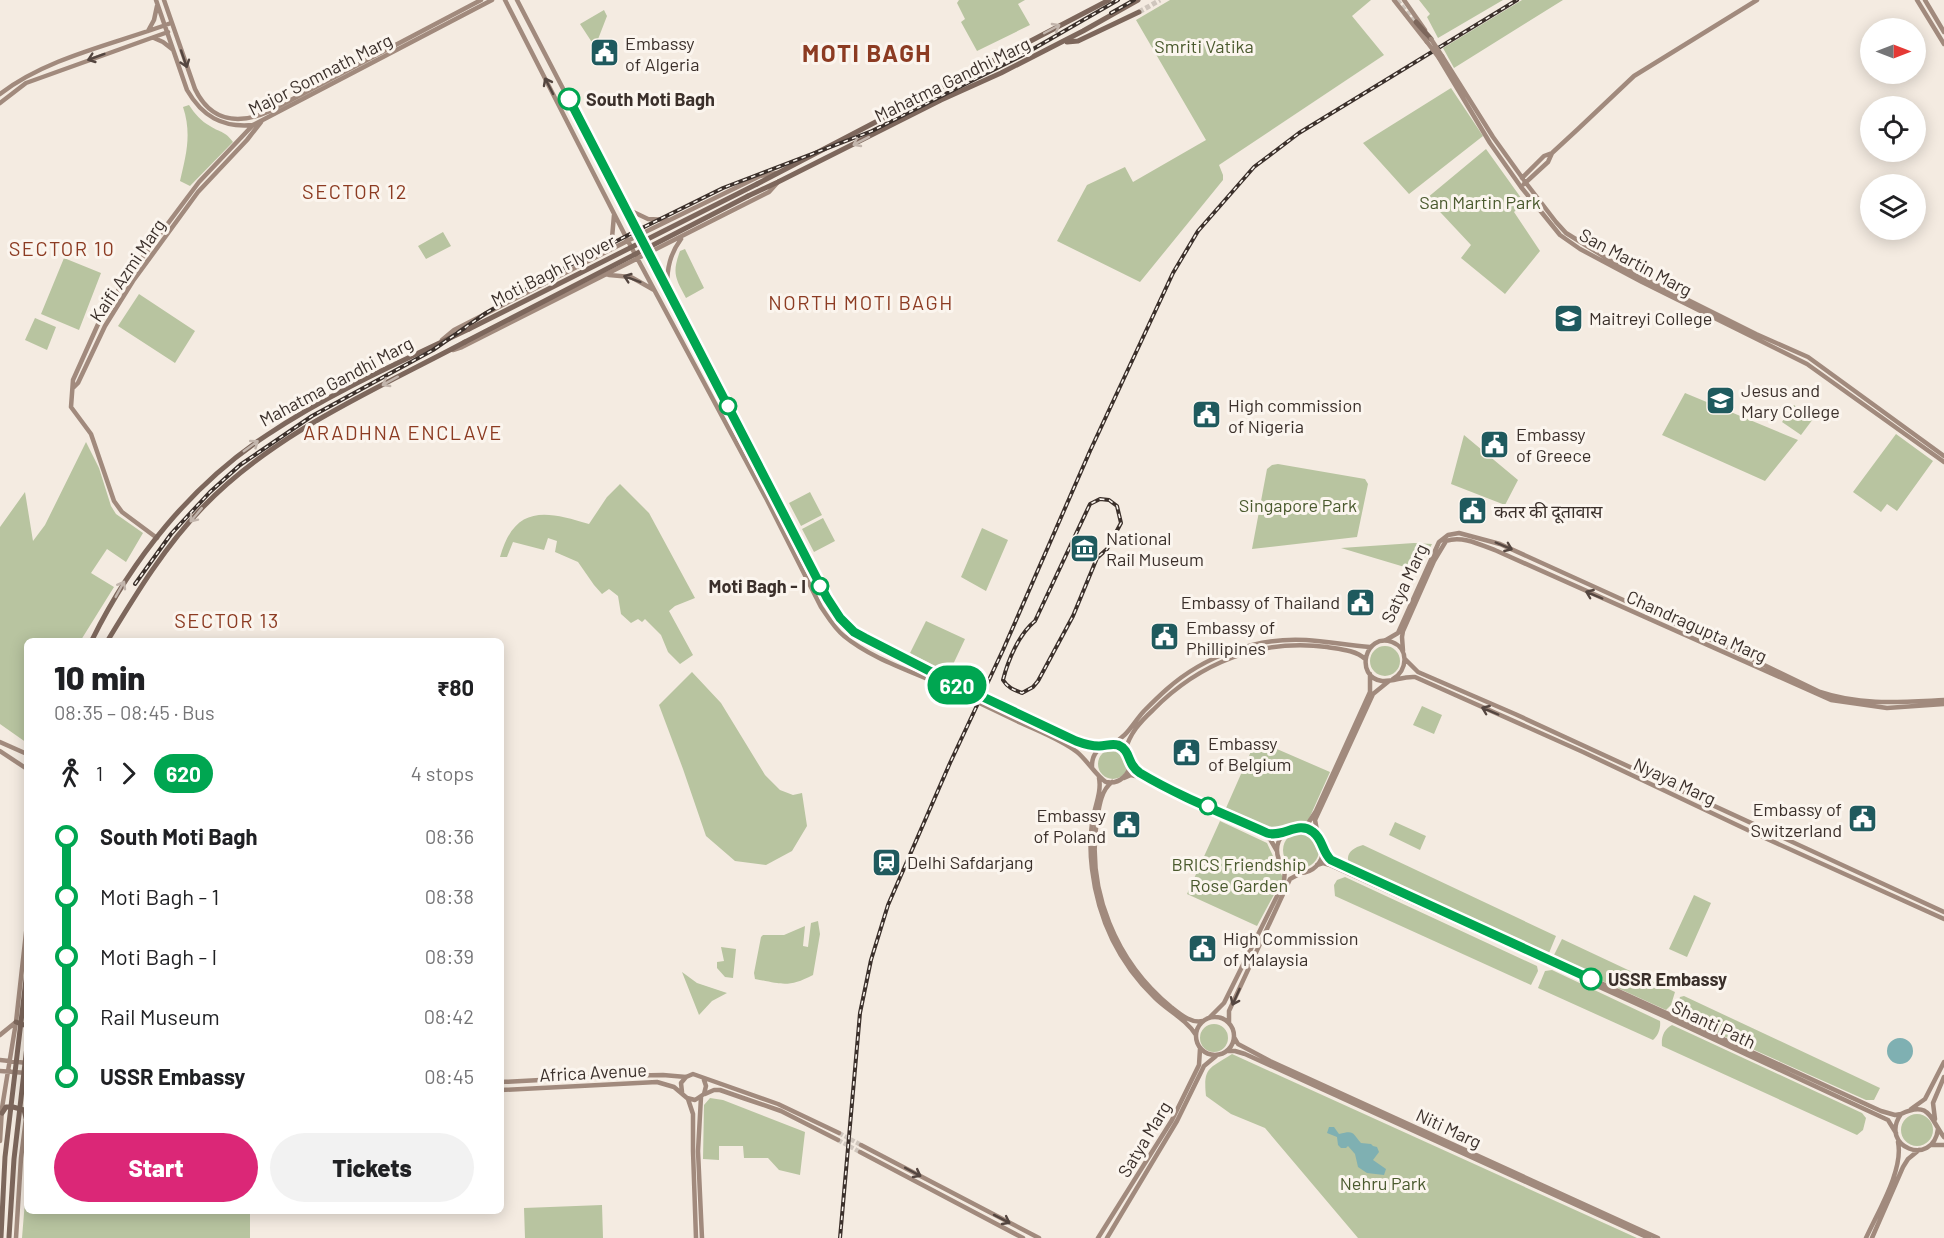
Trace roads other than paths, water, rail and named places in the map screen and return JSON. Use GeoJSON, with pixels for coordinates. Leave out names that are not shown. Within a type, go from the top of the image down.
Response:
{"type":"FeatureCollection","features":[{"type":"Feature","properties":{"kind":"main road","name":"Major Somnath Marg"},"geometry":{"type":"LineString","coordinates":[[156,0],[187,90],[198,107],[208,116],[225,123],[253,125],[492,0]]}},
{"type":"Feature","properties":{"kind":"main road"},"geometry":{"type":"LineString","coordinates":[[148,31],[156,14],[156,0]]}},
{"type":"Feature","properties":{"kind":"main road","name":"Major Somnath Marg"},"geometry":{"type":"LineString","coordinates":[[164,0],[195,89],[206,107],[224,117],[246,119],[259,116],[482,0]]}},
{"type":"Feature","properties":{"kind":"main road"},"geometry":{"type":"LineString","coordinates":[[505,0],[628,241],[831,622],[860,648],[1075,750],[1092,767],[1099,778],[1100,785],[1092,823],[1091,859],[1096,894],[1104,921],[1116,949],[1133,973],[1156,1000],[1189,1025],[1196,1035],[1200,1049],[1209,1055],[1216,1056],[1232,1046],[1234,1036],[1229,1023],[1230,1011],[1290,879],[1312,869],[1321,857],[1322,848],[1316,820],[1328,792],[1373,694],[1391,680],[1402,671],[1404,656],[1394,643],[1378,642],[1370,647],[1365,666],[1375,679],[1391,680]]}},
{"type":"Feature","properties":{"kind":"main road"},"geometry":{"type":"LineString","coordinates":[[518,0],[797,540],[840,618],[854,632],[947,680],[1076,741],[1092,746],[1103,746],[1121,740],[1143,712],[1168,687],[1227,653],[1256,644],[1283,640],[1309,640],[1370,647]]}},
{"type":"Feature","properties":{"kind":"main road","name":"Mahatma Gandhi Marg"},"geometry":{"type":"LineString","coordinates":[[777,173],[1109,0]]}},
{"type":"Feature","properties":{"kind":"main road","name":"Mahatma Gandhi Marg"},"geometry":{"type":"LineString","coordinates":[[778,182],[941,100],[993,77],[1138,0]]}},
{"type":"Feature","properties":{"kind":"main road","name":"San Martin Marg"},"geometry":{"type":"LineString","coordinates":[[1394,0],[1429,41]]}},
{"type":"Feature","properties":{"kind":"main road","name":"San Martin Marg"},"geometry":{"type":"LineString","coordinates":[[1404,0],[1486,137],[1556,222],[1574,238],[1625,268],[1756,334],[1808,357],[1944,456]]}},
{"type":"Feature","properties":{"kind":"main road"},"geometry":{"type":"LineString","coordinates":[[1522,182],[1548,162],[1552,153],[1634,76],[1757,0]]}},
{"type":"Feature","properties":{"kind":"main road"},"geometry":{"type":"LineString","coordinates":[[1917,0],[1944,44]]}},
{"type":"Feature","properties":{"kind":"main road"},"geometry":{"type":"LineString","coordinates":[[1924,0],[1944,32]]}},
{"type":"Feature","properties":{"kind":"main road"},"geometry":{"type":"LineString","coordinates":[[1061,42],[1078,41],[1139,12]]}},
{"type":"Feature","properties":{"kind":"main road"},"geometry":{"type":"LineString","coordinates":[[1415,22],[1429,41]]}},
{"type":"Feature","properties":{"kind":"main road"},"geometry":{"type":"LineString","coordinates":[[0,94],[20,79],[57,63],[171,23]]}},
{"type":"Feature","properties":{"kind":"main road"},"geometry":{"type":"LineString","coordinates":[[0,103],[26,84],[174,30]]}},
{"type":"Feature","properties":{"kind":"main road"},"geometry":{"type":"LineString","coordinates":[[151,38],[163,42],[173,50]]}},
{"type":"Feature","properties":{"kind":"main road","name":"Kaifi Azmi Marg"},"geometry":{"type":"LineString","coordinates":[[73,388],[78,383],[105,326],[133,280],[198,192],[263,120]]}},
{"type":"Feature","properties":{"kind":"main road"},"geometry":{"type":"LineString","coordinates":[[157,538],[118,507],[91,434],[71,407],[75,375],[99,322],[121,286],[199,182],[253,125]]}},
{"type":"Feature","properties":{"kind":"main road"},"geometry":{"type":"LineString","coordinates":[[438,344],[454,330],[546,279],[595,258],[760,176],[777,173]]}},
{"type":"Feature","properties":{"kind":"main road","name":"Moti Bagh Flyover"},"geometry":{"type":"LineString","coordinates":[[438,344],[777,173]]}},
{"type":"Feature","properties":{"kind":"main road"},"geometry":{"type":"LineString","coordinates":[[441,354],[462,347],[649,254],[769,192],[778,182]]}},
{"type":"Feature","properties":{"kind":"main road","name":"Moti Bagh Flyover"},"geometry":{"type":"LineString","coordinates":[[441,354],[778,182]]}},
{"type":"Feature","properties":{"kind":"main road","name":"San Martin Marg"},"geometry":{"type":"LineString","coordinates":[[1522,182],[1553,228],[1569,243],[1807,364],[1944,462]]}},
{"type":"Feature","properties":{"kind":"main road"},"geometry":{"type":"LineString","coordinates":[[625,207],[648,219],[668,220]]}},
{"type":"Feature","properties":{"kind":"main road"},"geometry":{"type":"LineString","coordinates":[[687,212],[682,218],[682,225],[688,230],[695,229]]}},
{"type":"Feature","properties":{"kind":"main road"},"geometry":{"type":"LineString","coordinates":[[595,258],[606,248],[612,238],[614,213]]}},
{"type":"Feature","properties":{"kind":"main road"},"geometry":{"type":"LineString","coordinates":[[667,289],[669,261],[682,236]]}},
{"type":"Feature","properties":{"kind":"main road"},"geometry":{"type":"LineString","coordinates":[[595,258],[603,276]]}},
{"type":"Feature","properties":{"kind":"main road"},"geometry":{"type":"LineString","coordinates":[[603,276],[631,277],[656,291]]}},
{"type":"Feature","properties":{"kind":"main road","name":"Mahatma Gandhi Marg"},"geometry":{"type":"LineString","coordinates":[[93,638],[126,578],[192,498],[225,467],[299,414],[438,344]]}},
{"type":"Feature","properties":{"kind":"main road","name":"Mahatma Gandhi Marg"},"geometry":{"type":"LineString","coordinates":[[109,638],[139,589],[170,546],[203,507],[232,479],[289,437],[441,354]]}},
{"type":"Feature","properties":{"kind":"main road","name":"Chandragupta Marg"},"geometry":{"type":"LineString","coordinates":[[1448,535],[1466,534],[1500,544],[1832,696],[1874,703],[1944,700]]}},
{"type":"Feature","properties":{"kind":"main road","name":"Satya Marg"},"geometry":{"type":"LineString","coordinates":[[1384,641],[1398,633],[1436,547],[1448,535]]}},
{"type":"Feature","properties":{"kind":"main road","name":"Chandragupta Marg"},"geometry":{"type":"LineString","coordinates":[[1446,541],[1463,540],[1491,549],[1831,700],[1887,708],[1944,705]]}},
{"type":"Feature","properties":{"kind":"main road","name":"Satya Marg"},"geometry":{"type":"LineString","coordinates":[[1404,656],[1403,632],[1434,561],[1446,541]]}},
{"type":"Feature","properties":{"kind":"main road"},"geometry":{"type":"LineString","coordinates":[[1125,751],[1133,732],[1170,692],[1229,657],[1264,648],[1300,646],[1352,652],[1365,659]]}},
{"type":"Feature","properties":{"kind":"main road","name":"Nyaya Marg"},"geometry":{"type":"LineString","coordinates":[[1404,656],[1418,672],[1515,714],[1944,912]]}},
{"type":"Feature","properties":{"kind":"main road"},"geometry":{"type":"LineString","coordinates":[[1112,744],[1125,751],[1130,764],[1141,773],[1177,792],[1275,835],[1307,825],[1316,811],[1370,692],[1370,674]]}},
{"type":"Feature","properties":{"kind":"main road","name":"Nyaya Marg"},"geometry":{"type":"LineString","coordinates":[[1391,680],[1404,676],[1415,677],[1944,919]]}},
{"type":"Feature","properties":{"kind":"main road"},"geometry":{"type":"LineString","coordinates":[[0,742],[24,753]]}},
{"type":"Feature","properties":{"kind":"main road"},"geometry":{"type":"LineString","coordinates":[[1092,767],[1094,756],[1103,746]]}},
{"type":"Feature","properties":{"kind":"main road"},"geometry":{"type":"LineString","coordinates":[[0,751],[24,767]]}},
{"type":"Feature","properties":{"kind":"main road"},"geometry":{"type":"LineString","coordinates":[[1124,778],[1130,764]]}},
{"type":"Feature","properties":{"kind":"main road"},"geometry":{"type":"LineString","coordinates":[[1285,868],[1284,882],[1224,1003],[1203,1021],[1195,1022],[1188,1019],[1149,987],[1125,954],[1108,920],[1099,887],[1095,838],[1106,786],[1131,775],[1140,777],[1270,839],[1285,868],[1301,873]]}},
{"type":"Feature","properties":{"kind":"main road"},"geometry":{"type":"LineString","coordinates":[[1099,778],[1112,782]]}},
{"type":"Feature","properties":{"kind":"main road"},"geometry":{"type":"LineString","coordinates":[[1298,827],[1309,829],[1318,836]]}},
{"type":"Feature","properties":{"kind":"main road"},"geometry":{"type":"LineString","coordinates":[[1277,851],[1279,840],[1285,832]]}},
{"type":"Feature","properties":{"kind":"main road","name":"Shanti Path"},"geometry":{"type":"LineString","coordinates":[[1322,848],[1331,860],[1513,944],[1876,1108],[1890,1114],[1901,1114]]}},
{"type":"Feature","properties":{"kind":"main road","name":"Shanti Path"},"geometry":{"type":"LineString","coordinates":[[1317,865],[1323,863],[1330,865],[1888,1120],[1896,1136]]}},
{"type":"Feature","properties":{"kind":"main road"},"geometry":{"type":"LineString","coordinates":[[0,1141],[2,1110],[16,1022],[24,951]]}},
{"type":"Feature","properties":{"kind":"main road"},"geometry":{"type":"LineString","coordinates":[[1,1237],[5,1157],[24,996]]}},
{"type":"Feature","properties":{"kind":"main road"},"geometry":{"type":"LineString","coordinates":[[1209,1018],[1218,1017],[1229,1023]]}},
{"type":"Feature","properties":{"kind":"main road"},"geometry":{"type":"LineString","coordinates":[[1196,1035],[1203,1021]]}},
{"type":"Feature","properties":{"kind":"main road"},"geometry":{"type":"LineString","coordinates":[[16,1022],[24,1025]]}},
{"type":"Feature","properties":{"kind":"main road"},"geometry":{"type":"LineString","coordinates":[[0,1035],[16,1022]]}},
{"type":"Feature","properties":{"kind":"main road","name":"Niti Marg"},"geometry":{"type":"LineString","coordinates":[[1234,1036],[1238,1044],[1263,1057],[1658,1238]]}},
{"type":"Feature","properties":{"kind":"main road","name":"Satya Marg"},"geometry":{"type":"LineString","coordinates":[[1098,1238],[1172,1120],[1199,1065],[1200,1049]]}},
{"type":"Feature","properties":{"kind":"main road","name":"Niti Marg"},"geometry":{"type":"LineString","coordinates":[[1227,1051],[1245,1054],[1649,1238]]}},
{"type":"Feature","properties":{"kind":"main road","name":"Satya Marg"},"geometry":{"type":"LineString","coordinates":[[1107,1238],[1177,1121],[1204,1066],[1216,1056]]}},
{"type":"Feature","properties":{"kind":"main road"},"geometry":{"type":"LineString","coordinates":[[0,1060],[24,1063]]}},
{"type":"Feature","properties":{"kind":"main road"},"geometry":{"type":"LineString","coordinates":[[1909,1111],[1925,1099],[1944,1062]]}},
{"type":"Feature","properties":{"kind":"main road"},"geometry":{"type":"LineString","coordinates":[[0,1071],[24,1073]]}},
{"type":"Feature","properties":{"kind":"main road"},"geometry":{"type":"LineString","coordinates":[[12,1238],[14,1159],[24,1072]]}},
{"type":"Feature","properties":{"kind":"main road"},"geometry":{"type":"LineString","coordinates":[[838,1140],[781,1112],[720,1090],[714,1090],[695,1100],[683,1095],[681,1087],[686,1077],[693,1074],[778,1104],[839,1133]]}},
{"type":"Feature","properties":{"kind":"main road","name":"Africa Avenue"},"geometry":{"type":"LineString","coordinates":[[504,1082],[614,1076],[686,1077]]}},
{"type":"Feature","properties":{"kind":"main road"},"geometry":{"type":"LineString","coordinates":[[1944,1077],[1934,1098],[1933,1108],[1938,1129],[1944,1137]]}},
{"type":"Feature","properties":{"kind":"main road"},"geometry":{"type":"LineString","coordinates":[[702,1238],[698,1151],[703,1095],[706,1086],[703,1079]]}},
{"type":"Feature","properties":{"kind":"main road","name":"Africa Avenue"},"geometry":{"type":"LineString","coordinates":[[504,1090],[657,1082],[674,1087],[683,1095]]}},
{"type":"Feature","properties":{"kind":"main road"},"geometry":{"type":"LineString","coordinates":[[688,1099],[693,1114],[696,1238]]}},
{"type":"Feature","properties":{"kind":"main road"},"geometry":{"type":"LineString","coordinates":[[0,1102],[2,1110]]}},
{"type":"Feature","properties":{"kind":"main road"},"geometry":{"type":"LineString","coordinates":[[2,1110],[6,1107],[24,1110]]}},
{"type":"Feature","properties":{"kind":"main road"},"geometry":{"type":"LineString","coordinates":[[1866,1238],[1896,1170],[1899,1148],[1896,1136],[1898,1119],[1901,1114],[1918,1110],[1925,1112],[1935,1120]]}},
{"type":"Feature","properties":{"kind":"main road"},"geometry":{"type":"LineString","coordinates":[[1930,1145],[1936,1138],[1938,1129]]}},
{"type":"Feature","properties":{"kind":"main road"},"geometry":{"type":"LineString","coordinates":[[12,1238],[24,1134]]}},
{"type":"Feature","properties":{"kind":"main road"},"geometry":{"type":"LineString","coordinates":[[1896,1136],[1907,1148],[1919,1150]]}},
{"type":"Feature","properties":{"kind":"main road"},"geometry":{"type":"LineString","coordinates":[[1872,1238],[1908,1159],[1930,1145],[1939,1143],[1944,1145]]}},
{"type":"Feature","properties":{"kind":"main road"},"geometry":{"type":"LineString","coordinates":[[861,1145],[1039,1238]]}},
{"type":"Feature","properties":{"kind":"main road"},"geometry":{"type":"LineString","coordinates":[[860,1152],[1023,1238]]}},
{"type":"Feature","properties":{"kind":"water"},"geometry":{"type":"Polygon","coordinates":[[[1900,1038],[1909,1042],[1913,1051],[1909,1060],[1900,1064],[1891,1060],[1887,1051],[1891,1042],[1900,1038]]]}},
{"type":"Feature","properties":{"kind":"water"},"geometry":{"type":"Polygon","coordinates":[[[1329,1127],[1334,1127],[1339,1134],[1353,1133],[1361,1143],[1377,1147],[1379,1152],[1373,1160],[1386,1169],[1384,1175],[1367,1173],[1358,1167],[1355,1154],[1348,1146],[1341,1148],[1338,1145],[1337,1137],[1327,1133],[1329,1127]]]}},
{"type":"Feature","properties":{"kind":"tunnel"},"geometry":{"type":"LineString","coordinates":[[1139,12],[1160,0]]}},
{"type":"Feature","properties":{"kind":"tunnel"},"geometry":{"type":"LineString","coordinates":[[1397,0],[1415,23]]}},
{"type":"Feature","properties":{"kind":"tunnel"},"geometry":{"type":"LineString","coordinates":[[839,1133],[861,1145]]}},
{"type":"Feature","properties":{"kind":"tunnel"},"geometry":{"type":"LineString","coordinates":[[838,1140],[860,1152]]}},
{"type":"Feature","properties":{"kind":"railway"},"geometry":{"type":"LineString","coordinates":[[135,584],[171,534],[210,492],[240,465],[312,416],[433,350],[486,313],[551,275],[636,231],[723,188],[872,131],[1021,56],[1118,0]]}},
{"type":"Feature","properties":{"kind":"railway"},"geometry":{"type":"LineString","coordinates":[[1111,13],[1134,0]]}},
{"type":"Feature","properties":{"kind":"railway"},"geometry":{"type":"LineString","coordinates":[[840,1238],[860,1013],[871,960],[888,905],[1090,451],[1173,273],[1198,231],[1254,167],[1299,133],[1517,0]]}},
{"type":"Feature","properties":{"kind":"railway"},"geometry":{"type":"LineString","coordinates":[[1100,499],[1109,500],[1117,506],[1121,523],[1107,549],[1097,558],[1073,616],[1038,681],[1022,693],[1016,691],[1003,680],[1011,656],[1019,640],[1035,621],[1090,504],[1100,499]]}},
{"type":"Feature","properties":{"kind":"place","name":"Embassy of Algeria"},"geometry":{"type":"Point","coordinates":[604,53]}},
{"type":"Feature","properties":{"kind":"place","name":"South Moti Bagh"},"geometry":{"type":"Point","coordinates":[569,99]}},
{"type":"Feature","properties":{"kind":"place","name":"Maitreyi College"},"geometry":{"type":"Point","coordinates":[1568,318]}},
{"type":"Feature","properties":{"kind":"place","name":"Jesus and Mary College"},"geometry":{"type":"Point","coordinates":[1720,400]}},
{"type":"Feature","properties":{"kind":"place","name":"High commission of Nigeria"},"geometry":{"type":"Point","coordinates":[1207,415]}},
{"type":"Feature","properties":{"kind":"place","name":"Embassy of Greece"},"geometry":{"type":"Point","coordinates":[1495,444]}},
{"type":"Feature","properties":{"kind":"place","name":"कतर की दूतावास"},"geometry":{"type":"Point","coordinates":[1473,511]}},
{"type":"Feature","properties":{"kind":"place","name":"National Rail Museum"},"geometry":{"type":"Point","coordinates":[1085,548]}},
{"type":"Feature","properties":{"kind":"place","name":"Moti Bagh - I"},"geometry":{"type":"Point","coordinates":[820,586]}},
{"type":"Feature","properties":{"kind":"place","name":"Embassy of Thailand"},"geometry":{"type":"Point","coordinates":[1361,602]}},
{"type":"Feature","properties":{"kind":"place","name":"Embassy of Phillipines"},"geometry":{"type":"Point","coordinates":[1165,637]}},
{"type":"Feature","properties":{"kind":"place","name":"Embassy of Belgium"},"geometry":{"type":"Point","coordinates":[1187,753]}},
{"type":"Feature","properties":{"kind":"place","name":"Embassy of Switzerland"},"geometry":{"type":"Point","coordinates":[1863,819]}},
{"type":"Feature","properties":{"kind":"place","name":"Embassy of Poland"},"geometry":{"type":"Point","coordinates":[1127,825]}},
{"type":"Feature","properties":{"kind":"place","name":"Delhi Safdarjang"},"geometry":{"type":"Point","coordinates":[886,862]}},
{"type":"Feature","properties":{"kind":"place","name":"High Commission of Malaysia"},"geometry":{"type":"Point","coordinates":[1202,948]}},
{"type":"Feature","properties":{"kind":"place","name":"USSR Embassy"},"geometry":{"type":"Point","coordinates":[1591,979]}},
{"type":"Feature","properties":{"kind":"district","name":"MOTI BAGH"},"geometry":{"type":"Point","coordinates":[867,52]}},
{"type":"Feature","properties":{"kind":"district","name":"SECTOR 12"},"geometry":{"type":"Point","coordinates":[355,191]}},
{"type":"Feature","properties":{"kind":"district","name":"SECTOR 10"},"geometry":{"type":"Point","coordinates":[62,248]}},
{"type":"Feature","properties":{"kind":"district","name":"NORTH MOTI BAGH"},"geometry":{"type":"Point","coordinates":[861,302]}},
{"type":"Feature","properties":{"kind":"district","name":"ARADHNA ENCLAVE"},"geometry":{"type":"Point","coordinates":[403,432]}},
{"type":"Feature","properties":{"kind":"district","name":"SECTOR 13"},"geometry":{"type":"Point","coordinates":[227,620]}},
{"type":"Feature","properties":{"kind":"park label","name":"Smriti Vatika"},"geometry":{"type":"Point","coordinates":[1204,46]}},
{"type":"Feature","properties":{"kind":"park label","name":"San Martin Park"},"geometry":{"type":"Point","coordinates":[1480,202]}},
{"type":"Feature","properties":{"kind":"park label","name":"Singapore Park"},"geometry":{"type":"Point","coordinates":[1298,505]}},
{"type":"Feature","properties":{"kind":"park label","name":"BRICS Friendship Rose Garden"},"geometry":{"type":"Point","coordinates":[1239,874]}},
{"type":"Feature","properties":{"kind":"park label","name":"Nehru Park"},"geometry":{"type":"Point","coordinates":[1383,1183]}}]}
